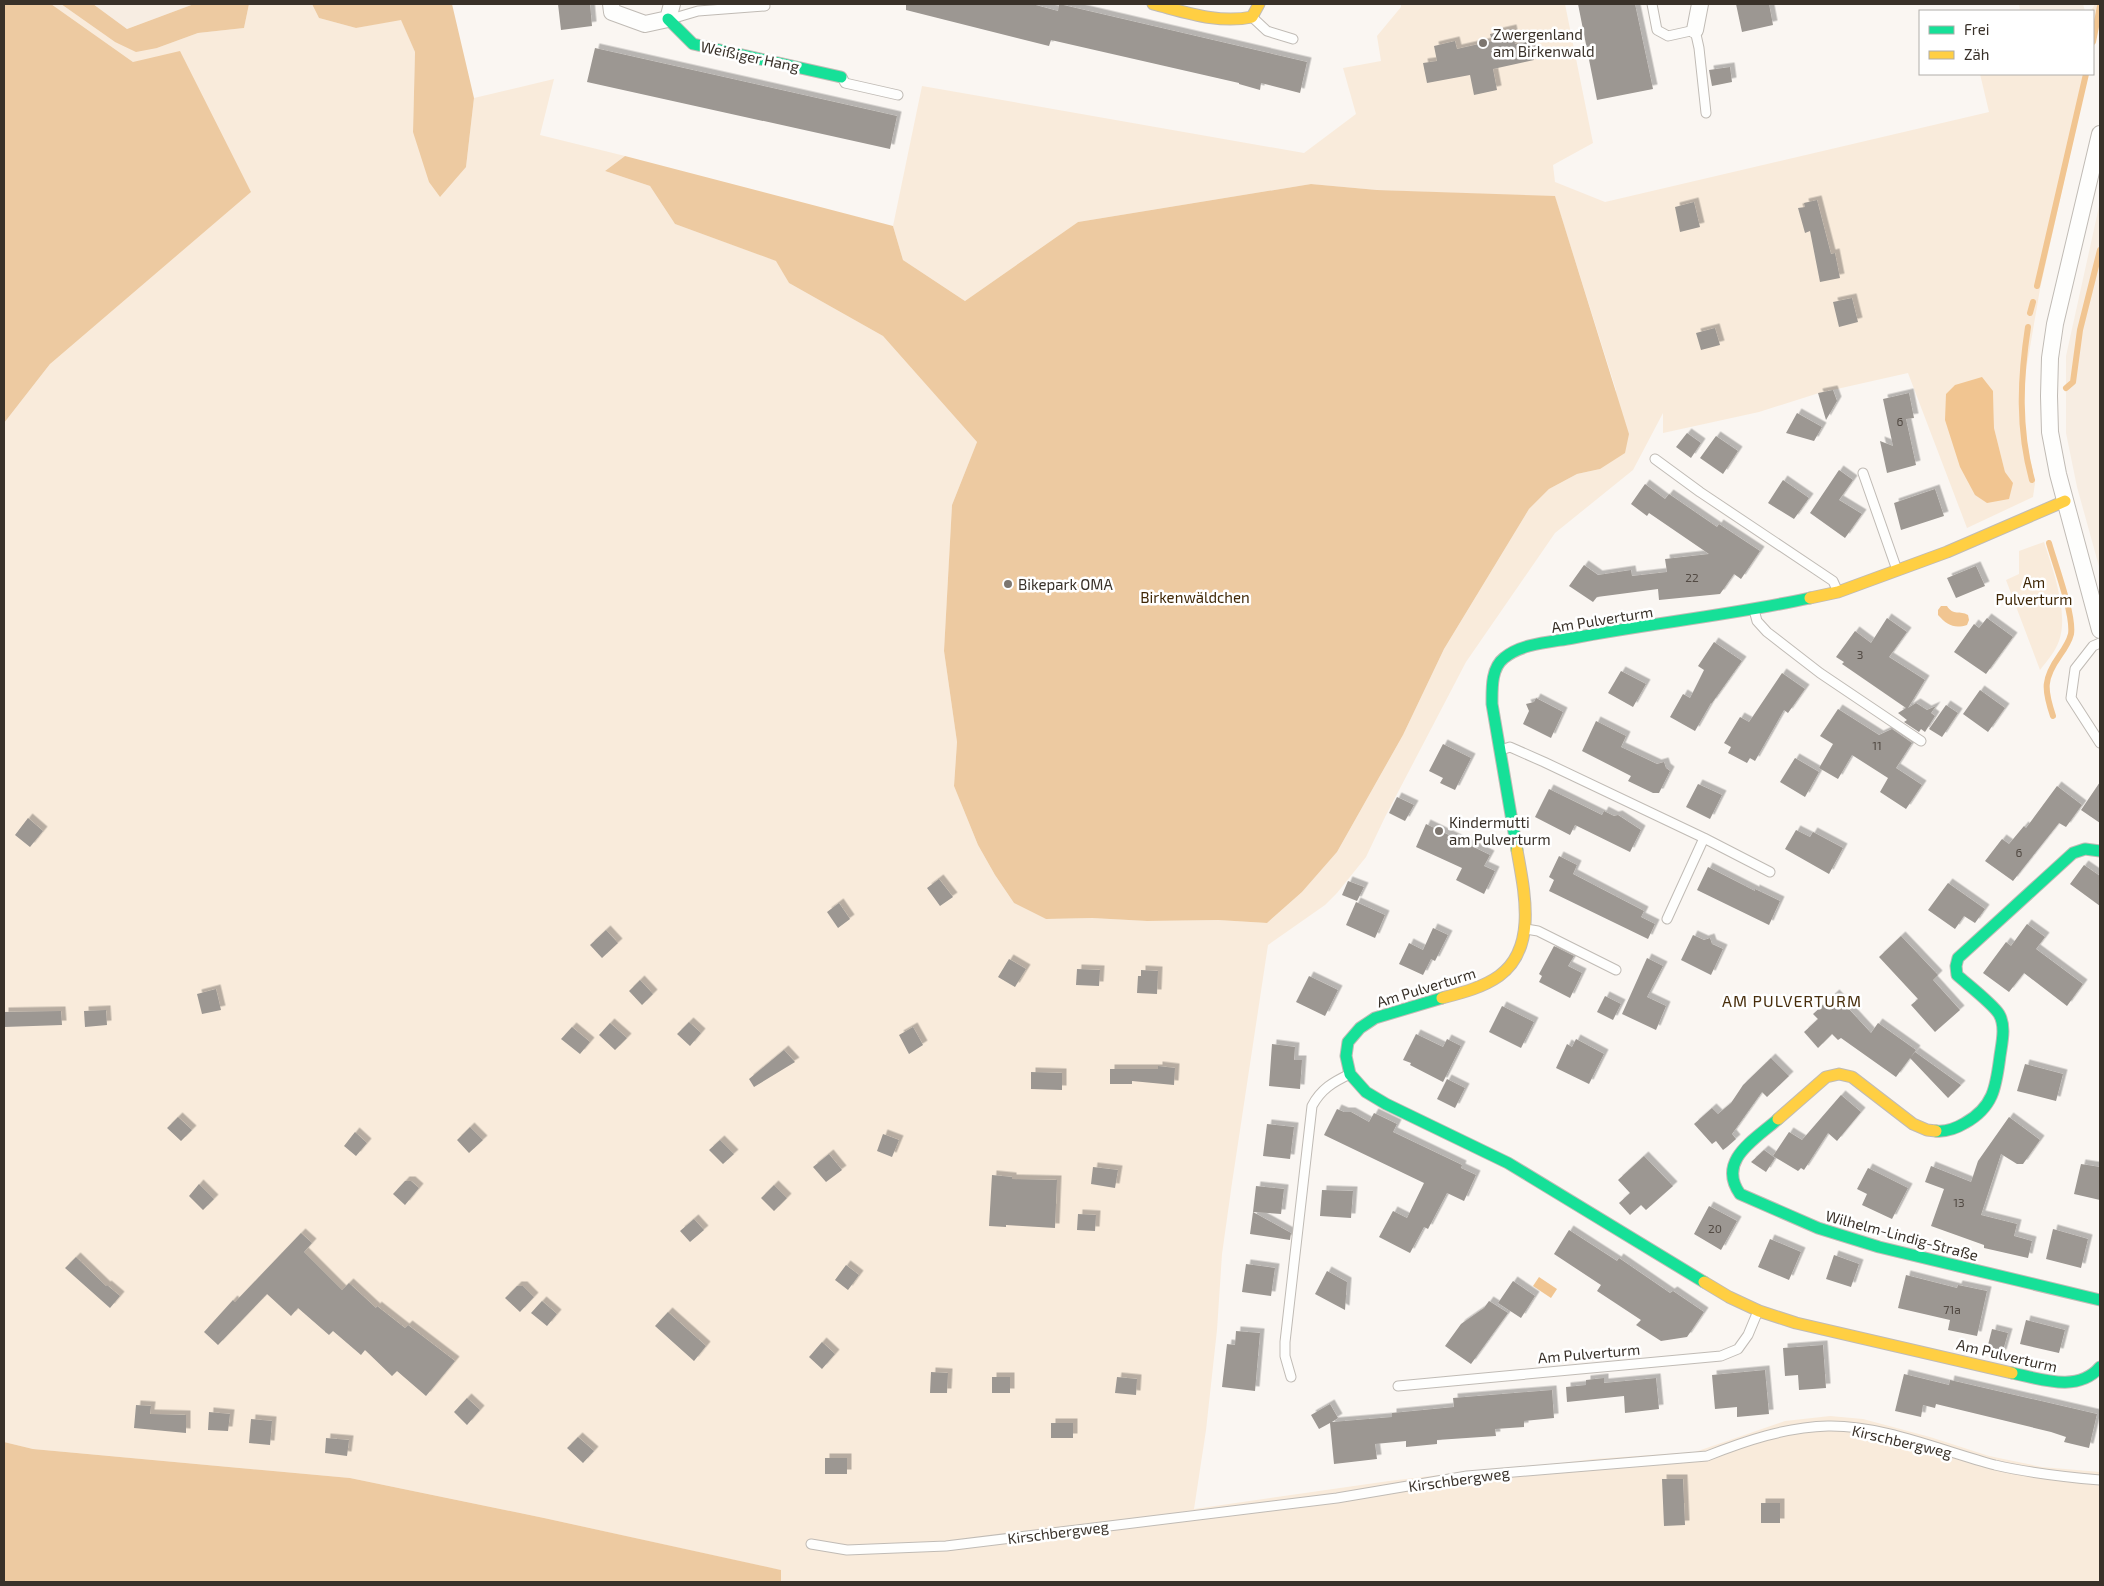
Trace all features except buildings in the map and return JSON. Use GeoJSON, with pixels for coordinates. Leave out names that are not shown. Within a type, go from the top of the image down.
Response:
{"type":"FeatureCollection","features":[{"type":"Feature","properties":{"kind":"street"},"geometry":{"type":"LineString","coordinates":[[611,4],[612,12],[645,24],[670,12]]}},
{"type":"Feature","properties":{"kind":"street"},"geometry":{"type":"LineString","coordinates":[[1153,4],[1197,15],[1240,21],[1252,17],[1259,4]]}},
{"type":"Feature","properties":{"kind":"street"},"geometry":{"type":"LineString","coordinates":[[1695,30],[1700,4]]}},
{"type":"Feature","properties":{"kind":"street","name":"Weißiger Hang"},"geometry":{"type":"LineString","coordinates":[[670,12],[693,44],[841,77]]}},
{"type":"Feature","properties":{"kind":"street"},"geometry":{"type":"LineString","coordinates":[[2100,134],[2055,324],[2050,358],[2049,396],[2050,432],[2065,500],[2100,630]]}},
{"type":"Feature","properties":{"kind":"street","name":"Am Pulverturm"},"geometry":{"type":"LineString","coordinates":[[2065,500],[1947,552],[1838,592],[1754,610],[1616,630],[1531,646],[1512,652],[1502,659],[1492,683],[1492,704],[1524,888],[1526,929],[1514,962],[1499,976],[1476,988],[1374,1018],[1360,1028],[1348,1042],[1346,1056],[1350,1074],[1366,1092],[1386,1104],[1508,1163],[1729,1297],[1758,1311],[1796,1323],[2052,1382],[2070,1383],[2085,1380],[2100,1367]]}},
{"type":"Feature","properties":{"kind":"street","name":"Wilhelm-Lindig-Straße"},"geometry":{"type":"LineString","coordinates":[[2100,850],[2085,849],[2073,853],[1958,958],[1956,966],[1957,975],[1999,1013],[2003,1024],[2003,1037],[1996,1083],[1990,1103],[1974,1118],[1955,1129],[1927,1130],[1912,1124],[1852,1077],[1839,1074],[1826,1077],[1736,1156],[1731,1176],[1740,1194],[1818,1228],[1917,1257],[2100,1300]]}},
{"type":"Feature","properties":{"kind":"lane"},"geometry":{"type":"LineString","coordinates":[[1652,4],[1657,30],[1668,36],[1695,30],[1699,48],[1706,113]]}},
{"type":"Feature","properties":{"kind":"lane"},"geometry":{"type":"LineString","coordinates":[[670,12],[765,6]]}},
{"type":"Feature","properties":{"kind":"lane"},"geometry":{"type":"LineString","coordinates":[[1252,17],[1267,32],[1292,39]]}},
{"type":"Feature","properties":{"kind":"lane"},"geometry":{"type":"LineString","coordinates":[[841,77],[845,83],[898,95]]}},
{"type":"Feature","properties":{"kind":"lane"},"geometry":{"type":"LineString","coordinates":[[1655,458],[1700,492],[1833,581],[1838,592]]}},
{"type":"Feature","properties":{"kind":"lane"},"geometry":{"type":"LineString","coordinates":[[1863,473],[1897,571]]}},
{"type":"Feature","properties":{"kind":"lane"},"geometry":{"type":"LineString","coordinates":[[1754,610],[1757,621],[1775,638],[1820,673],[1921,741]]}},
{"type":"Feature","properties":{"kind":"lane"},"geometry":{"type":"LineString","coordinates":[[2100,643],[2094,646],[2075,669],[2071,698],[2100,743]]}},
{"type":"Feature","properties":{"kind":"lane"},"geometry":{"type":"LineString","coordinates":[[1500,750],[1510,747],[1704,838],[1770,872]]}},
{"type":"Feature","properties":{"kind":"lane"},"geometry":{"type":"LineString","coordinates":[[1667,918],[1704,838]]}},
{"type":"Feature","properties":{"kind":"lane"},"geometry":{"type":"LineString","coordinates":[[1526,929],[1538,931],[1616,970]]}},
{"type":"Feature","properties":{"kind":"lane"},"geometry":{"type":"LineString","coordinates":[[1291,1377],[1285,1356],[1285,1342],[1312,1106],[1319,1093],[1332,1083],[1350,1074]]}},
{"type":"Feature","properties":{"kind":"lane","name":"Am Pulverturm"},"geometry":{"type":"LineString","coordinates":[[1398,1386],[1722,1356],[1738,1349],[1748,1335],[1758,1311]]}},
{"type":"Feature","properties":{"kind":"lane","name":"Kirschbergweg"},"geometry":{"type":"LineString","coordinates":[[811,1544],[848,1550],[946,1546],[1337,1498],[1467,1476],[1707,1456],[1749,1440],[1796,1429],[1828,1426],[1858,1428],[1885,1434],[2017,1470],[2100,1480]]}},
{"type":"Feature","properties":{"kind":"shaded area"},"geometry":{"type":"Polygon","coordinates":[[[93,4],[194,4],[127,29],[93,4]]]}},
{"type":"Feature","properties":{"kind":"shaded area"},"geometry":{"type":"Polygon","coordinates":[[[2019,4],[2083,4],[2085,10],[2020,10],[2019,4]]]}},
{"type":"Feature","properties":{"kind":"shaded area"},"geometry":{"type":"Polygon","coordinates":[[[2100,202],[2100,570],[2077,487],[2066,433],[2066,356],[2100,202]]]}},
{"type":"Feature","properties":{"kind":"shaded area"},"geometry":{"type":"Polygon","coordinates":[[[1982,377],[1993,391],[1994,428],[2005,472],[2013,483],[2009,499],[1987,503],[1975,495],[1960,467],[1945,420],[1946,394],[1955,385],[1982,377]]]}},
{"type":"Feature","properties":{"kind":"shaded area"},"geometry":{"type":"Polygon","coordinates":[[[1941,606],[1947,606],[1954,612],[1968,615],[1967,625],[1954,626],[1944,621],[1938,615],[1938,610],[1941,606]]]}},
{"type":"Feature","properties":{"kind":"shaded area"},"geometry":{"type":"Polygon","coordinates":[[[1539,1277],[1557,1289],[1551,1298],[1533,1286],[1539,1277]]]}},
{"type":"Feature","properties":{"kind":"green space"},"geometry":{"type":"Polygon","coordinates":[[[4,4],[51,4],[133,62],[180,51],[251,192],[50,364],[4,423],[4,4]]]}},
{"type":"Feature","properties":{"kind":"green space"},"geometry":{"type":"Polygon","coordinates":[[[51,4],[61,4],[115,42],[157,48],[198,33],[244,28],[249,4],[312,4],[319,18],[356,28],[401,19],[415,52],[413,132],[466,167],[474,98],[554,79],[540,135],[625,156],[605,171],[650,186],[675,224],[777,261],[789,283],[883,336],[977,442],[952,505],[944,651],[957,742],[954,786],[978,845],[1014,903],[1046,919],[1218,920],[1267,923],[1302,892],[1337,852],[1403,735],[1444,649],[1529,509],[1549,489],[1577,474],[1600,469],[1616,390],[1555,197],[1377,190],[1311,184],[1078,222],[965,301],[903,260],[893,226],[922,86],[1304,153],[1356,114],[1343,68],[1381,61],[1377,36],[1401,7],[1401,4],[1565,4],[1593,143],[1553,165],[1555,182],[1605,202],[1989,112],[1980,75],[2088,75],[2040,289],[2023,388],[2024,428],[2035,483],[2033,497],[1967,528],[1908,373],[1819,393],[1759,412],[1663,433],[1663,413],[1633,470],[1555,533],[1466,662],[1366,857],[1325,905],[1268,945],[1222,1254],[1217,1330],[1206,1430],[1194,1509],[1389,1481],[1489,1469],[1695,1452],[1785,1421],[1830,1416],[1863,1419],[1930,1437],[1989,1456],[2042,1467],[2100,1472],[2100,1582],[781,1582],[780,1570],[350,1478],[33,1449],[4,1442],[4,423],[50,364],[133,62],[51,4]],[[1955,385],[2005,472],[1994,428],[1993,391],[1955,385]]]}},
{"type":"Feature","properties":{"kind":"green space"},"geometry":{"type":"Polygon","coordinates":[[[61,4],[93,4],[127,29],[194,4],[249,4],[244,28],[198,33],[157,48],[136,52],[115,42],[61,4]]]}},
{"type":"Feature","properties":{"kind":"green space"},"geometry":{"type":"Polygon","coordinates":[[[312,4],[452,4],[474,98],[466,167],[440,197],[429,182],[413,132],[415,52],[401,20],[356,28],[319,18],[312,4]]]}},
{"type":"Feature","properties":{"kind":"green space"},"geometry":{"type":"Polygon","coordinates":[[[2095,4],[2100,4],[2100,30],[2094,28],[2094,10],[2092,10],[2095,4]]]}},
{"type":"Feature","properties":{"kind":"green space","name":"Birkenwäldchen"},"geometry":{"type":"Polygon","coordinates":[[[625,156],[893,226],[903,260],[965,301],[1078,222],[1311,184],[1377,190],[1555,196],[1629,434],[1625,453],[1600,469],[1577,474],[1549,489],[1529,509],[1444,649],[1403,735],[1337,852],[1302,892],[1267,923],[1218,920],[1046,919],[1014,903],[978,845],[954,786],[957,742],[944,651],[952,505],[977,442],[883,336],[789,283],[776,261],[675,224],[650,186],[605,171],[625,156]]]}},
{"type":"Feature","properties":{"kind":"green space","name":"Am Pulverturm"},"geometry":{"type":"Polygon","coordinates":[[[2044,542],[2059,591],[2062,630],[2059,641],[2051,656],[2040,670],[2006,580],[2019,574],[2019,551],[2044,542]]]}},
{"type":"Feature","properties":{"kind":"green space"},"geometry":{"type":"Polygon","coordinates":[[[4,1442],[33,1449],[350,1478],[781,1570],[781,1582],[4,1582],[4,1442]]]}},
{"type":"Feature","properties":{"kind":"waterway"},"geometry":{"type":"LineString","coordinates":[[2094,37],[2100,6]]}},
{"type":"Feature","properties":{"kind":"waterway"},"geometry":{"type":"LineString","coordinates":[[2037,286],[2086,75]]}},
{"type":"Feature","properties":{"kind":"waterway"},"geometry":{"type":"LineString","coordinates":[[2066,388],[2073,382],[2080,330],[2100,250]]}},
{"type":"Feature","properties":{"kind":"waterway"},"geometry":{"type":"LineString","coordinates":[[2030,313],[2033,302]]}},
{"type":"Feature","properties":{"kind":"waterway"},"geometry":{"type":"LineString","coordinates":[[2028,327],[2023,366],[2022,423],[2027,461],[2032,480]]}},
{"type":"Feature","properties":{"kind":"waterway"},"geometry":{"type":"LineString","coordinates":[[2049,543],[2067,602],[2071,625],[2069,640],[2054,663],[2048,678],[2047,691],[2053,716]]}},
{"type":"Feature","properties":{"kind":"traffic: fast"},"geometry":{"type":"LineString","coordinates":[[668,19],[693,44],[841,77]]}},
{"type":"Feature","properties":{"kind":"traffic: fast"},"geometry":{"type":"LineString","coordinates":[[1517,850],[1492,704],[1494,673],[1504,658],[1519,649],[1537,644],[1810,598]]}},
{"type":"Feature","properties":{"kind":"traffic: fast"},"geometry":{"type":"LineString","coordinates":[[1936,1131],[1947,1130],[1961,1125],[1975,1117],[1988,1103],[1995,1086],[2002,1040],[2003,1029],[1999,1014],[1957,975],[1956,966],[1958,958],[2073,853],[2085,849],[2100,851]]}},
{"type":"Feature","properties":{"kind":"traffic: fast"},"geometry":{"type":"LineString","coordinates":[[1442,998],[1375,1018],[1360,1028],[1348,1042],[1346,1056],[1350,1074],[1366,1092],[1386,1104],[1508,1163],[1704,1282]]}},
{"type":"Feature","properties":{"kind":"traffic: fast"},"geometry":{"type":"LineString","coordinates":[[1778,1119],[1750,1143],[1736,1161],[1733,1171],[1734,1182],[1740,1194],[1818,1228],[1879,1247],[2100,1300]]}},
{"type":"Feature","properties":{"kind":"traffic: fast"},"geometry":{"type":"LineString","coordinates":[[2012,1373],[2047,1381],[2070,1382],[2081,1380],[2091,1375],[2100,1367]]}},
{"type":"Feature","properties":{"kind":"traffic: slow"},"geometry":{"type":"LineString","coordinates":[[1153,4],[1202,16],[1227,19],[1252,17],[1259,4]]}},
{"type":"Feature","properties":{"kind":"traffic: slow"},"geometry":{"type":"LineString","coordinates":[[1810,598],[1838,592],[1947,552],[2065,501]]}},
{"type":"Feature","properties":{"kind":"traffic: slow"},"geometry":{"type":"LineString","coordinates":[[1442,998],[1471,990],[1499,976],[1511,964],[1519,950],[1524,934],[1525,900],[1517,850]]}},
{"type":"Feature","properties":{"kind":"traffic: slow"},"geometry":{"type":"LineString","coordinates":[[1778,1119],[1826,1077],[1839,1074],[1852,1077],[1913,1124],[1927,1130],[1936,1131]]}},
{"type":"Feature","properties":{"kind":"traffic: slow"},"geometry":{"type":"LineString","coordinates":[[1704,1282],[1729,1297],[1759,1311],[1796,1323],[2012,1373]]}},
{"type":"Feature","properties":{"kind":"place","name":"Zwergenland am Birkenwald"},"geometry":{"type":"Point","coordinates":[1483,43]}},
{"type":"Feature","properties":{"kind":"place","name":"Bikepark OMA"},"geometry":{"type":"Point","coordinates":[1008,584]}},
{"type":"Feature","properties":{"kind":"place","name":"Kindermutti am Pulverturm"},"geometry":{"type":"Point","coordinates":[1439,831]}},
{"type":"Feature","properties":{"kind":"district","name":"AM PULVERTURM"},"geometry":{"type":"Point","coordinates":[1792,1000]}}]}
